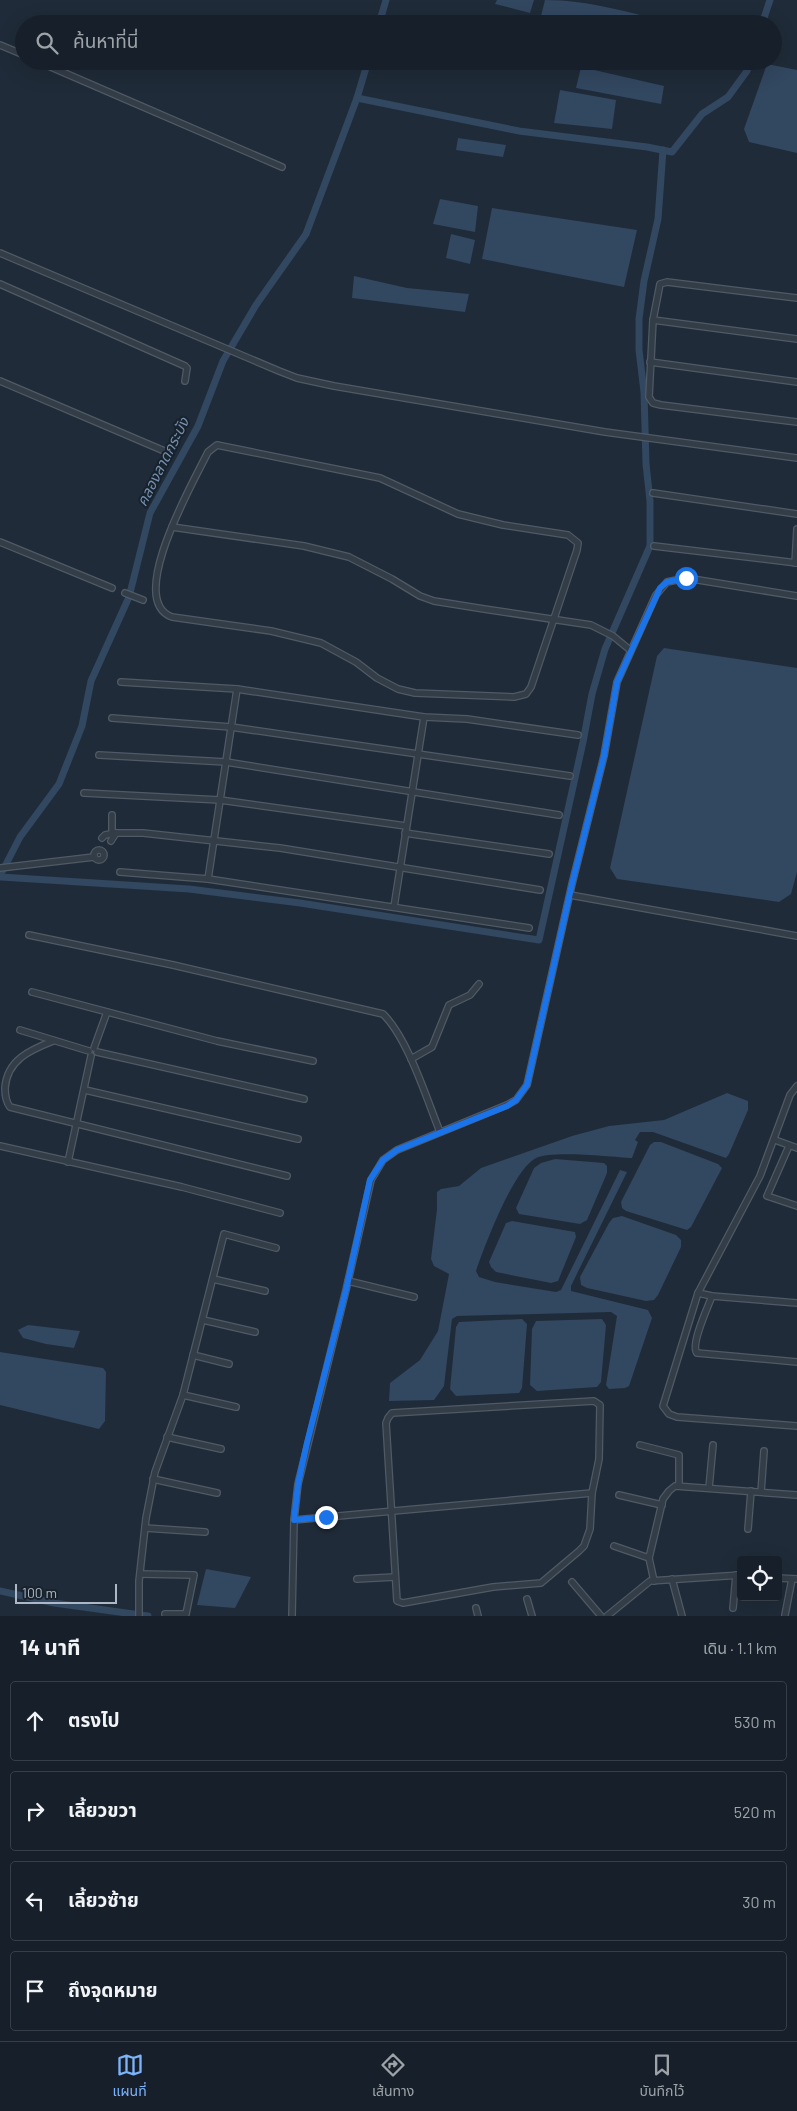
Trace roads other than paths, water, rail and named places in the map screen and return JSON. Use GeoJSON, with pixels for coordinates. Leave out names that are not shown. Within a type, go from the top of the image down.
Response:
{"type":"FeatureCollection","features":[{"type":"Feature","properties":{"kind":"street"},"geometry":{"type":"LineString","coordinates":[[0,45],[15,51]]}},
{"type":"Feature","properties":{"kind":"street"},"geometry":{"type":"LineString","coordinates":[[58,70],[282,167]]}},
{"type":"Feature","properties":{"kind":"street"},"geometry":{"type":"LineString","coordinates":[[0,253],[297,378],[605,432],[797,458]]}},
{"type":"Feature","properties":{"kind":"street"},"geometry":{"type":"LineString","coordinates":[[797,298],[667,282],[660,284],[653,320],[649,397],[653,403],[797,422]]}},
{"type":"Feature","properties":{"kind":"street"},"geometry":{"type":"LineString","coordinates":[[0,284],[186,366],[186,381]]}},
{"type":"Feature","properties":{"kind":"street"},"geometry":{"type":"LineString","coordinates":[[653,320],[797,339]]}},
{"type":"Feature","properties":{"kind":"street"},"geometry":{"type":"LineString","coordinates":[[650,362],[797,382]]}},
{"type":"Feature","properties":{"kind":"street"},"geometry":{"type":"LineString","coordinates":[[0,381],[170,453]]}},
{"type":"Feature","properties":{"kind":"street"},"geometry":{"type":"LineString","coordinates":[[217,445],[380,478],[458,514],[503,525],[562,533],[573,537],[578,543],[577,550],[554,620],[531,687],[526,694],[514,697],[415,693],[398,689],[377,678],[356,662],[321,643],[271,631],[172,617],[164,614],[157,604],[155,588],[165,543],[208,452],[217,445]]}},
{"type":"Feature","properties":{"kind":"street"},"geometry":{"type":"LineString","coordinates":[[652,493],[797,514]]}},
{"type":"Feature","properties":{"kind":"street"},"geometry":{"type":"LineString","coordinates":[[172,528],[304,546],[349,557],[420,596],[434,601],[578,623],[603,630],[630,650]]}},
{"type":"Feature","properties":{"kind":"street"},"geometry":{"type":"LineString","coordinates":[[654,546],[796,563],[797,529]]}},
{"type":"Feature","properties":{"kind":"street"},"geometry":{"type":"LineString","coordinates":[[0,542],[112,588]]}},
{"type":"Feature","properties":{"kind":"street"},"geometry":{"type":"LineString","coordinates":[[292,1614],[294,1520],[298,1484],[348,1281],[370,1180],[383,1160],[397,1150],[507,1106],[516,1100],[527,1085],[602,764],[617,682],[660,588],[667,582],[686,578],[797,596]]}},
{"type":"Feature","properties":{"kind":"street"},"geometry":{"type":"LineString","coordinates":[[125,593],[143,600]]}},
{"type":"Feature","properties":{"kind":"street"},"geometry":{"type":"LineString","coordinates":[[122,682],[237,690],[424,717],[467,719],[578,735]]}},
{"type":"Feature","properties":{"kind":"street"},"geometry":{"type":"LineString","coordinates":[[208,879],[237,690]]}},
{"type":"Feature","properties":{"kind":"street"},"geometry":{"type":"LineString","coordinates":[[394,908],[424,717]]}},
{"type":"Feature","properties":{"kind":"street"},"geometry":{"type":"LineString","coordinates":[[112,718],[231,727],[570,776]]}},
{"type":"Feature","properties":{"kind":"street"},"geometry":{"type":"LineString","coordinates":[[99,754],[226,762],[559,815]]}},
{"type":"Feature","properties":{"kind":"street"},"geometry":{"type":"LineString","coordinates":[[84,793],[220,800],[406,826]]}},
{"type":"Feature","properties":{"kind":"street"},"geometry":{"type":"LineString","coordinates":[[0,868],[94,856],[100,861],[104,858],[104,853],[112,839],[112,815]]}},
{"type":"Feature","properties":{"kind":"street"},"geometry":{"type":"LineString","coordinates":[[94,856],[101,841],[143,833],[280,848],[540,890]]}},
{"type":"Feature","properties":{"kind":"street"},"geometry":{"type":"LineString","coordinates":[[405,833],[549,854]]}},
{"type":"Feature","properties":{"kind":"street"},"geometry":{"type":"LineString","coordinates":[[98,850],[104,853]]}},
{"type":"Feature","properties":{"kind":"street"},"geometry":{"type":"LineString","coordinates":[[120,872],[208,879],[529,928]]}},
{"type":"Feature","properties":{"kind":"street"},"geometry":{"type":"LineString","coordinates":[[570,895],[797,936]]}},
{"type":"Feature","properties":{"kind":"street"},"geometry":{"type":"LineString","coordinates":[[29,935],[173,965],[383,1014],[389,1020],[411,1058],[440,1132]]}},
{"type":"Feature","properties":{"kind":"street"},"geometry":{"type":"LineString","coordinates":[[411,1058],[432,1047],[449,1005],[470,995],[479,984]]}},
{"type":"Feature","properties":{"kind":"street"},"geometry":{"type":"LineString","coordinates":[[32,992],[217,1042],[313,1062]]}},
{"type":"Feature","properties":{"kind":"street"},"geometry":{"type":"LineString","coordinates":[[68,1162],[86,1090],[93,1052],[107,1012]]}},
{"type":"Feature","properties":{"kind":"street"},"geometry":{"type":"LineString","coordinates":[[20,1030],[53,1042],[93,1052],[304,1099]]}},
{"type":"Feature","properties":{"kind":"street"},"geometry":{"type":"LineString","coordinates":[[53,1042],[31,1050],[18,1059],[3,1077],[3,1096],[8,1105],[18,1110],[287,1176]]}},
{"type":"Feature","properties":{"kind":"street"},"geometry":{"type":"LineString","coordinates":[[797,1086],[790,1095],[775,1140],[760,1176],[698,1292],[663,1401],[664,1410],[678,1417],[797,1426]]}},
{"type":"Feature","properties":{"kind":"street"},"geometry":{"type":"LineString","coordinates":[[86,1090],[298,1139]]}},
{"type":"Feature","properties":{"kind":"street"},"geometry":{"type":"LineString","coordinates":[[775,1140],[797,1148]]}},
{"type":"Feature","properties":{"kind":"street"},"geometry":{"type":"LineString","coordinates":[[0,1146],[182,1186],[280,1213]]}},
{"type":"Feature","properties":{"kind":"street"},"geometry":{"type":"LineString","coordinates":[[789,1146],[767,1196],[797,1206]]}},
{"type":"Feature","properties":{"kind":"street"},"geometry":{"type":"LineString","coordinates":[[139,1616],[140,1574],[145,1528],[154,1479],[183,1395],[224,1234],[276,1248]]}},
{"type":"Feature","properties":{"kind":"street"},"geometry":{"type":"LineString","coordinates":[[213,1279],[265,1291]]}},
{"type":"Feature","properties":{"kind":"street"},"geometry":{"type":"LineString","coordinates":[[348,1281],[414,1297]]}},
{"type":"Feature","properties":{"kind":"street"},"geometry":{"type":"LineString","coordinates":[[698,1292],[712,1296],[797,1303]]}},
{"type":"Feature","properties":{"kind":"street"},"geometry":{"type":"LineString","coordinates":[[712,1296],[697,1337],[695,1352],[797,1362]]}},
{"type":"Feature","properties":{"kind":"street"},"geometry":{"type":"LineString","coordinates":[[203,1320],[255,1332]]}},
{"type":"Feature","properties":{"kind":"street"},"geometry":{"type":"LineString","coordinates":[[193,1356],[229,1364]]}},
{"type":"Feature","properties":{"kind":"street"},"geometry":{"type":"LineString","coordinates":[[183,1395],[236,1407]]}},
{"type":"Feature","properties":{"kind":"street"},"geometry":{"type":"LineString","coordinates":[[596,1401],[600,1406],[599,1459],[592,1493],[590,1529],[584,1546],[541,1583],[493,1587],[403,1604],[396,1598],[391,1511],[386,1423],[392,1413],[518,1404],[596,1401]]}},
{"type":"Feature","properties":{"kind":"street"},"geometry":{"type":"LineString","coordinates":[[167,1437],[221,1449]]}},
{"type":"Feature","properties":{"kind":"street"},"geometry":{"type":"LineString","coordinates":[[640,1444],[679,1455],[679,1486]]}},
{"type":"Feature","properties":{"kind":"street"},"geometry":{"type":"LineString","coordinates":[[709,1488],[713,1445]]}},
{"type":"Feature","properties":{"kind":"street"},"geometry":{"type":"LineString","coordinates":[[761,1492],[764,1451]]}},
{"type":"Feature","properties":{"kind":"street"},"geometry":{"type":"LineString","coordinates":[[154,1479],[217,1493]]}},
{"type":"Feature","properties":{"kind":"street"},"geometry":{"type":"LineString","coordinates":[[654,1581],[649,1558],[662,1505],[669,1491],[675,1486],[797,1495]]}},
{"type":"Feature","properties":{"kind":"street"},"geometry":{"type":"LineString","coordinates":[[748,1529],[751,1492]]}},
{"type":"Feature","properties":{"kind":"street"},"geometry":{"type":"LineString","coordinates":[[294,1520],[592,1493]]}},
{"type":"Feature","properties":{"kind":"street"},"geometry":{"type":"LineString","coordinates":[[619,1494],[662,1505]]}},
{"type":"Feature","properties":{"kind":"street"},"geometry":{"type":"LineString","coordinates":[[145,1528],[205,1532]]}},
{"type":"Feature","properties":{"kind":"street"},"geometry":{"type":"LineString","coordinates":[[614,1546],[649,1558]]}},
{"type":"Feature","properties":{"kind":"street"},"geometry":{"type":"LineString","coordinates":[[140,1574],[194,1575],[186,1614],[165,1614]]}},
{"type":"Feature","properties":{"kind":"street"},"geometry":{"type":"LineString","coordinates":[[608,1616],[650,1581],[737,1575]]}},
{"type":"Feature","properties":{"kind":"street"},"geometry":{"type":"LineString","coordinates":[[357,1579],[395,1577]]}},
{"type":"Feature","properties":{"kind":"street"},"geometry":{"type":"LineString","coordinates":[[782,1578],[795,1579],[785,1615]]}},
{"type":"Feature","properties":{"kind":"street"},"geometry":{"type":"LineString","coordinates":[[672,1580],[682,1616]]}},
{"type":"Feature","properties":{"kind":"street"},"geometry":{"type":"LineString","coordinates":[[572,1582],[601,1616]]}},
{"type":"Feature","properties":{"kind":"street"},"geometry":{"type":"LineString","coordinates":[[733,1608],[737,1582]]}},
{"type":"Feature","properties":{"kind":"street"},"geometry":{"type":"LineString","coordinates":[[527,1600],[532,1616]]}},
{"type":"Feature","properties":{"kind":"street"},"geometry":{"type":"LineString","coordinates":[[476,1608],[478,1616]]}},
{"type":"Feature","properties":{"kind":"water"},"geometry":{"type":"Polygon","coordinates":[[[497,0],[534,0],[530,13],[495,4],[497,0]]]}},
{"type":"Feature","properties":{"kind":"water"},"geometry":{"type":"Polygon","coordinates":[[[545,0],[578,2],[638,15],[541,15],[545,0]]]}},
{"type":"Feature","properties":{"kind":"water"},"geometry":{"type":"Polygon","coordinates":[[[782,67],[797,70],[797,153],[749,142],[744,129],[765,70],[782,70],[782,67]]]}},
{"type":"Feature","properties":{"kind":"water"},"geometry":{"type":"Polygon","coordinates":[[[580,70],[594,70],[664,86],[661,104],[576,88],[580,70]]]}},
{"type":"Feature","properties":{"kind":"water"},"geometry":{"type":"Polygon","coordinates":[[[560,90],[616,100],[612,129],[554,123],[560,90]]]}},
{"type":"Feature","properties":{"kind":"water"},"geometry":{"type":"Polygon","coordinates":[[[458,138],[506,145],[503,157],[456,150],[458,138]]]}},
{"type":"Feature","properties":{"kind":"water"},"geometry":{"type":"Polygon","coordinates":[[[440,199],[478,206],[475,232],[433,224],[440,199]]]}},
{"type":"Feature","properties":{"kind":"water"},"geometry":{"type":"Polygon","coordinates":[[[492,208],[637,230],[624,287],[482,259],[492,208]]]}},
{"type":"Feature","properties":{"kind":"water"},"geometry":{"type":"Polygon","coordinates":[[[451,234],[475,240],[470,264],[446,258],[451,234]]]}},
{"type":"Feature","properties":{"kind":"water"},"geometry":{"type":"Polygon","coordinates":[[[354,276],[407,288],[469,294],[465,312],[352,298],[354,276]]]}},
{"type":"Feature","properties":{"kind":"water"},"geometry":{"type":"Polygon","coordinates":[[[664,648],[797,668],[797,872],[791,894],[779,902],[617,879],[610,868],[657,656],[664,648]]]}},
{"type":"Feature","properties":{"kind":"water"},"geometry":{"type":"Polygon","coordinates":[[[727,1093],[748,1101],[748,1110],[726,1158],[653,1132],[640,1132],[635,1140],[638,1142],[632,1158],[555,1154],[536,1158],[527,1165],[509,1192],[476,1271],[479,1277],[495,1282],[556,1292],[561,1290],[620,1170],[627,1172],[571,1286],[571,1291],[648,1310],[652,1318],[629,1386],[609,1389],[606,1385],[617,1316],[611,1312],[457,1316],[452,1319],[444,1386],[434,1400],[389,1401],[390,1383],[420,1360],[438,1331],[449,1274],[434,1266],[431,1259],[437,1209],[437,1192],[441,1189],[459,1186],[481,1168],[572,1136],[609,1126],[664,1120],[727,1093]]]}},
{"type":"Feature","properties":{"kind":"water"},"geometry":{"type":"Polygon","coordinates":[[[654,1142],[661,1142],[718,1164],[722,1168],[691,1227],[687,1230],[626,1211],[622,1208],[621,1202],[650,1145],[654,1142]]]}},
{"type":"Feature","properties":{"kind":"water"},"geometry":{"type":"Polygon","coordinates":[[[555,1159],[604,1163],[607,1166],[607,1173],[587,1220],[580,1224],[519,1214],[516,1208],[534,1168],[541,1163],[555,1159]]]}},
{"type":"Feature","properties":{"kind":"water"},"geometry":{"type":"Polygon","coordinates":[[[622,1216],[676,1235],[681,1240],[681,1247],[654,1300],[646,1301],[581,1285],[580,1277],[609,1223],[613,1218],[622,1216]]]}},
{"type":"Feature","properties":{"kind":"water"},"geometry":{"type":"Polygon","coordinates":[[[512,1221],[575,1232],[576,1237],[558,1281],[551,1283],[496,1272],[491,1267],[489,1262],[506,1223],[512,1221]]]}},
{"type":"Feature","properties":{"kind":"water"},"geometry":{"type":"Polygon","coordinates":[[[522,1319],[527,1324],[522,1388],[519,1393],[456,1396],[450,1389],[456,1327],[459,1322],[522,1319]]]}},
{"type":"Feature","properties":{"kind":"water"},"geometry":{"type":"Polygon","coordinates":[[[602,1319],[606,1325],[601,1382],[597,1387],[537,1391],[530,1385],[532,1329],[536,1321],[602,1319]]]}},
{"type":"Feature","properties":{"kind":"water"},"geometry":{"type":"Polygon","coordinates":[[[28,1325],[80,1331],[74,1348],[23,1338],[18,1330],[28,1325]]]}},
{"type":"Feature","properties":{"kind":"water"},"geometry":{"type":"Polygon","coordinates":[[[0,1352],[103,1368],[106,1372],[105,1421],[99,1429],[0,1405],[0,1352]]]}},
{"type":"Feature","properties":{"kind":"water"},"geometry":{"type":"Polygon","coordinates":[[[206,1569],[251,1577],[235,1608],[197,1605],[206,1569]]]}},
{"type":"Feature","properties":{"kind":"waterway","name":"คลองลาดกระบัง"},"geometry":{"type":"LineString","coordinates":[[382,15],[386,0]]}},
{"type":"Feature","properties":{"kind":"waterway"},"geometry":{"type":"LineString","coordinates":[[765,15],[770,0]]}},
{"type":"Feature","properties":{"kind":"waterway","name":"คลองลาดกระบัง"},"geometry":{"type":"LineString","coordinates":[[2,872],[20,837],[59,784],[82,726],[91,681],[129,597],[150,513],[198,426],[223,361],[256,305],[306,234],[357,98],[365,70]]}},
{"type":"Feature","properties":{"kind":"waterway"},"geometry":{"type":"LineString","coordinates":[[357,98],[519,131],[647,147],[672,152],[702,114],[728,97],[747,70]]}},
{"type":"Feature","properties":{"kind":"waterway"},"geometry":{"type":"LineString","coordinates":[[1,877],[189,889],[300,903],[539,940],[592,694],[605,649],[650,546],[650,501],[646,464],[644,392],[639,350],[639,319],[644,281],[658,219],[663,150]]}},
{"type":"Feature","properties":{"kind":"waterway"},"geometry":{"type":"LineString","coordinates":[[0,1591],[54,1603],[148,1616]]}}]}
